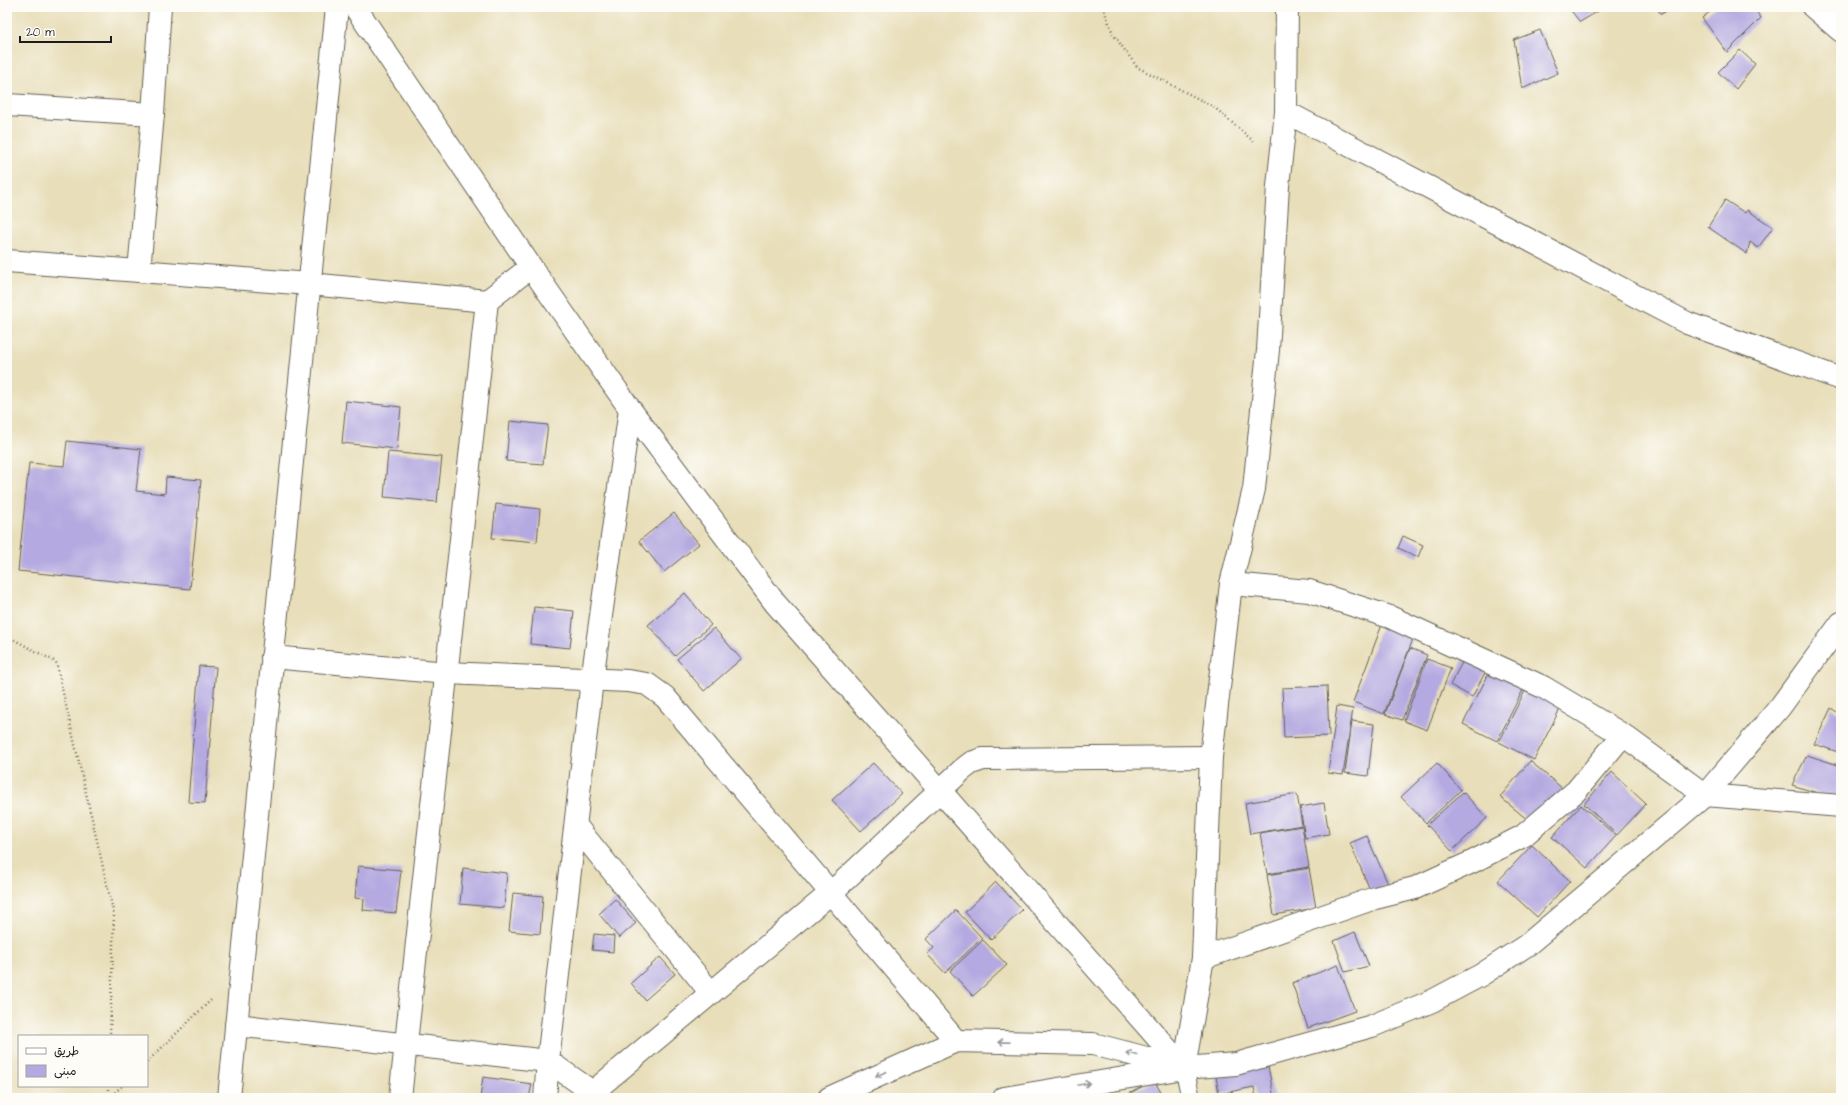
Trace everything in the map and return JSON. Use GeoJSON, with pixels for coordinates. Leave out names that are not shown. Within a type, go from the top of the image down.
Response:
{"type":"FeatureCollection","features":[{"type":"Feature","properties":{"kind":"street"},"geometry":{"type":"LineString","coordinates":[[139,271],[153,114],[160,7]]}},
{"type":"Feature","properties":{"kind":"street"},"geometry":{"type":"LineString","coordinates":[[229,1098],[337,7]]}},
{"type":"Feature","properties":{"kind":"street"},"geometry":{"type":"LineString","coordinates":[[355,7],[630,409],[775,603],[1184,1068]]}},
{"type":"Feature","properties":{"kind":"street"},"geometry":{"type":"LineString","coordinates":[[1184,1068],[1203,958],[1211,757],[1231,584],[1254,489],[1268,350],[1278,186],[1286,112],[1287,7]]}},
{"type":"Feature","properties":{"kind":"street"},"geometry":{"type":"LineString","coordinates":[[1813,7],[1841,31]]}},
{"type":"Feature","properties":{"kind":"street"},"geometry":{"type":"LineString","coordinates":[[7,106],[153,114]]}},
{"type":"Feature","properties":{"kind":"street"},"geometry":{"type":"LineString","coordinates":[[1286,112],[1687,322],[1841,379]]}},
{"type":"Feature","properties":{"kind":"street"},"geometry":{"type":"LineString","coordinates":[[7,261],[310,284],[487,301],[531,266]]}},
{"type":"Feature","properties":{"kind":"street"},"geometry":{"type":"LineString","coordinates":[[400,1098],[487,301]]}},
{"type":"Feature","properties":{"kind":"street"},"geometry":{"type":"LineString","coordinates":[[545,1098],[592,680],[630,409]]}},
{"type":"Feature","properties":{"kind":"street"},"geometry":{"type":"LineString","coordinates":[[1231,584],[1309,591],[1390,617],[1543,687],[1623,735],[1705,795],[1841,806]]}},
{"type":"Feature","properties":{"kind":"street"},"geometry":{"type":"LineString","coordinates":[[1004,1098],[1184,1068],[1236,1064],[1372,1026],[1432,1001],[1481,975],[1527,945],[1705,795],[1780,707],[1841,622]]}},
{"type":"Feature","properties":{"kind":"street"},"geometry":{"type":"LineString","coordinates":[[272,657],[447,673],[628,681],[647,684],[665,697],[832,892],[956,1041]]}},
{"type":"Feature","properties":{"kind":"street"},"geometry":{"type":"LineString","coordinates":[[1203,958],[1376,898],[1414,888],[1472,862],[1523,836],[1576,791],[1623,735]]}},
{"type":"Feature","properties":{"kind":"street"},"geometry":{"type":"LineString","coordinates":[[236,1025],[548,1061],[598,1095],[711,993],[832,892],[940,790],[971,763],[983,759],[1211,757]]}},
{"type":"Feature","properties":{"kind":"street"},"geometry":{"type":"LineString","coordinates":[[576,826],[711,993]]}},
{"type":"Feature","properties":{"kind":"street"},"geometry":{"type":"LineString","coordinates":[[829,1098],[956,1041],[1093,1044],[1184,1068]]}},
{"type":"Feature","properties":{"kind":"lane"},"geometry":{"type":"LineString","coordinates":[[1184,1068],[1191,1098]]}},
{"type":"Feature","properties":{"kind":"path"},"geometry":{"type":"LineString","coordinates":[[1103,7],[1113,34],[1137,66],[1214,107],[1252,140],[1256,146]]}},
{"type":"Feature","properties":{"kind":"path"},"geometry":{"type":"LineString","coordinates":[[7,636],[56,662],[114,915],[110,1035]]}},
{"type":"Feature","properties":{"kind":"path"},"geometry":{"type":"LineString","coordinates":[[148,1061],[241,971]]}},
{"type":"Feature","properties":{"kind":"path"},"geometry":{"type":"LineString","coordinates":[[108,1087],[108,1098]]}},
{"type":"Feature","properties":{"kind":"path"},"geometry":{"type":"LineString","coordinates":[[108,1098],[121,1087]]}},
{"type":"Feature","properties":{"kind":"building"},"geometry":{"type":"Polygon","coordinates":[[[1568,7],[1605,7],[1580,22],[1568,7]]]}},
{"type":"Feature","properties":{"kind":"building"},"geometry":{"type":"Polygon","coordinates":[[[1656,7],[1673,7],[1661,14],[1656,7]]]}},
{"type":"Feature","properties":{"kind":"building"},"geometry":{"type":"Polygon","coordinates":[[[1716,7],[1753,7],[1761,18],[1727,52],[1702,18],[1716,7]]]}},
{"type":"Feature","properties":{"kind":"building"},"geometry":{"type":"Polygon","coordinates":[[[1824,7],[1841,7],[1841,20],[1824,7]]]}},
{"type":"Feature","properties":{"kind":"building"},"geometry":{"type":"Polygon","coordinates":[[[1540,30],[1558,73],[1522,89],[1514,40],[1540,30]]]}},
{"type":"Feature","properties":{"kind":"building"},"geometry":{"type":"Polygon","coordinates":[[[1740,50],[1755,64],[1736,89],[1718,72],[1740,50]]]}},
{"type":"Feature","properties":{"kind":"building"},"geometry":{"type":"Polygon","coordinates":[[[1725,200],[1745,213],[1747,210],[1773,227],[1758,248],[1750,242],[1747,254],[1708,227],[1725,200]]]}},
{"type":"Feature","properties":{"kind":"building"},"geometry":{"type":"Polygon","coordinates":[[[346,401],[401,407],[397,449],[342,443],[346,401]]]}},
{"type":"Feature","properties":{"kind":"building"},"geometry":{"type":"Polygon","coordinates":[[[510,421],[548,425],[543,464],[506,461],[510,421]]]}},
{"type":"Feature","properties":{"kind":"building"},"geometry":{"type":"Polygon","coordinates":[[[67,441],[141,449],[136,491],[165,494],[166,477],[201,480],[190,589],[18,571],[29,463],[64,466],[67,441]]]}},
{"type":"Feature","properties":{"kind":"building"},"geometry":{"type":"Polygon","coordinates":[[[388,452],[442,457],[437,502],[384,497],[388,452]]]}},
{"type":"Feature","properties":{"kind":"building"},"geometry":{"type":"Polygon","coordinates":[[[496,504],[540,509],[537,542],[492,538],[496,504]]]}},
{"type":"Feature","properties":{"kind":"building"},"geometry":{"type":"Polygon","coordinates":[[[674,513],[699,544],[664,572],[639,541],[674,513]]]}},
{"type":"Feature","properties":{"kind":"building"},"geometry":{"type":"Polygon","coordinates":[[[1403,536],[1423,545],[1418,557],[1398,548],[1403,536]]]}},
{"type":"Feature","properties":{"kind":"building"},"geometry":{"type":"Polygon","coordinates":[[[685,593],[711,625],[675,656],[648,625],[685,593]]]}},
{"type":"Feature","properties":{"kind":"building"},"geometry":{"type":"Polygon","coordinates":[[[534,607],[574,611],[570,648],[530,644],[534,607]]]}},
{"type":"Feature","properties":{"kind":"building"},"geometry":{"type":"Polygon","coordinates":[[[1383,622],[1415,634],[1384,714],[1353,702],[1383,622]]]}},
{"type":"Feature","properties":{"kind":"building"},"geometry":{"type":"Polygon","coordinates":[[[714,628],[741,659],[704,691],[677,659],[714,628]]]}},
{"type":"Feature","properties":{"kind":"building"},"geometry":{"type":"Polygon","coordinates":[[[1410,648],[1427,655],[1402,720],[1385,714],[1410,648]]]}},
{"type":"Feature","properties":{"kind":"building"},"geometry":{"type":"Polygon","coordinates":[[[1466,655],[1488,667],[1472,697],[1450,685],[1466,655]]]}},
{"type":"Feature","properties":{"kind":"building"},"geometry":{"type":"Polygon","coordinates":[[[1427,659],[1451,668],[1427,730],[1404,721],[1427,659]]]}},
{"type":"Feature","properties":{"kind":"building"},"geometry":{"type":"Polygon","coordinates":[[[199,666],[216,667],[205,803],[188,802],[199,666]]]}},
{"type":"Feature","properties":{"kind":"building"},"geometry":{"type":"Polygon","coordinates":[[[1491,669],[1525,686],[1497,741],[1463,724],[1491,669]]]}},
{"type":"Feature","properties":{"kind":"building"},"geometry":{"type":"Polygon","coordinates":[[[1327,686],[1329,736],[1284,738],[1282,688],[1327,686]]]}},
{"type":"Feature","properties":{"kind":"building"},"geometry":{"type":"Polygon","coordinates":[[[1527,687],[1562,705],[1534,760],[1499,742],[1527,687]]]}},
{"type":"Feature","properties":{"kind":"building"},"geometry":{"type":"Polygon","coordinates":[[[1337,706],[1353,709],[1343,775],[1328,773],[1337,706]]]}},
{"type":"Feature","properties":{"kind":"building"},"geometry":{"type":"Polygon","coordinates":[[[1831,708],[1841,715],[1841,753],[1814,744],[1831,708]]]}},
{"type":"Feature","properties":{"kind":"building"},"geometry":{"type":"Polygon","coordinates":[[[1352,721],[1374,724],[1368,776],[1345,773],[1352,721]]]}},
{"type":"Feature","properties":{"kind":"building"},"geometry":{"type":"Polygon","coordinates":[[[1807,755],[1841,766],[1841,787],[1833,802],[1830,797],[1792,785],[1807,755]]]}},
{"type":"Feature","properties":{"kind":"building"},"geometry":{"type":"Polygon","coordinates":[[[1530,761],[1563,789],[1534,825],[1500,797],[1530,761]]]}},
{"type":"Feature","properties":{"kind":"building"},"geometry":{"type":"Polygon","coordinates":[[[873,763],[902,794],[861,831],[832,800],[873,763]]]}},
{"type":"Feature","properties":{"kind":"building"},"geometry":{"type":"Polygon","coordinates":[[[1437,763],[1461,790],[1426,823],[1401,797],[1437,763]]]}},
{"type":"Feature","properties":{"kind":"building"},"geometry":{"type":"Polygon","coordinates":[[[1612,772],[1646,804],[1617,835],[1584,804],[1612,772]]]}},
{"type":"Feature","properties":{"kind":"building"},"geometry":{"type":"Polygon","coordinates":[[[1463,792],[1487,818],[1452,851],[1427,825],[1463,792]]]}},
{"type":"Feature","properties":{"kind":"building"},"geometry":{"type":"Polygon","coordinates":[[[1297,794],[1302,825],[1250,834],[1245,803],[1297,794]]]}},
{"type":"Feature","properties":{"kind":"building"},"geometry":{"type":"Polygon","coordinates":[[[1324,803],[1329,834],[1305,838],[1300,807],[1324,803]]]}},
{"type":"Feature","properties":{"kind":"building"},"geometry":{"type":"Polygon","coordinates":[[[1581,805],[1616,836],[1587,868],[1552,837],[1581,805]]]}},
{"type":"Feature","properties":{"kind":"building"},"geometry":{"type":"Polygon","coordinates":[[[1302,826],[1309,867],[1267,874],[1260,833],[1302,826]]]}},
{"type":"Feature","properties":{"kind":"building"},"geometry":{"type":"Polygon","coordinates":[[[1367,836],[1388,884],[1371,892],[1350,843],[1367,836]]]}},
{"type":"Feature","properties":{"kind":"building"},"geometry":{"type":"Polygon","coordinates":[[[1532,845],[1570,881],[1537,917],[1498,881],[1532,845]]]}},
{"type":"Feature","properties":{"kind":"building"},"geometry":{"type":"Polygon","coordinates":[[[358,866],[401,870],[396,913],[363,910],[364,899],[355,898],[358,866]]]}},
{"type":"Feature","properties":{"kind":"building"},"geometry":{"type":"Polygon","coordinates":[[[463,868],[507,873],[504,908],[460,904],[463,868]]]}},
{"type":"Feature","properties":{"kind":"building"},"geometry":{"type":"Polygon","coordinates":[[[1309,868],[1316,908],[1274,915],[1267,875],[1309,868]]]}},
{"type":"Feature","properties":{"kind":"building"},"geometry":{"type":"Polygon","coordinates":[[[996,882],[1022,910],[991,940],[965,912],[996,882]]]}},
{"type":"Feature","properties":{"kind":"building"},"geometry":{"type":"Polygon","coordinates":[[[513,893],[543,896],[540,934],[509,931],[513,893]]]}},
{"type":"Feature","properties":{"kind":"building"},"geometry":{"type":"Polygon","coordinates":[[[615,899],[636,923],[619,938],[599,914],[615,899]]]}},
{"type":"Feature","properties":{"kind":"building"},"geometry":{"type":"Polygon","coordinates":[[[956,910],[982,938],[945,973],[927,954],[934,948],[926,939],[956,910]]]}},
{"type":"Feature","properties":{"kind":"building"},"geometry":{"type":"Polygon","coordinates":[[[1355,932],[1369,966],[1345,972],[1334,941],[1355,932]]]}},
{"type":"Feature","properties":{"kind":"building"},"geometry":{"type":"Polygon","coordinates":[[[594,934],[614,936],[613,952],[592,950],[594,934]]]}},
{"type":"Feature","properties":{"kind":"building"},"geometry":{"type":"Polygon","coordinates":[[[983,940],[1007,965],[973,996],[950,971],[983,940]]]}},
{"type":"Feature","properties":{"kind":"building"},"geometry":{"type":"Polygon","coordinates":[[[660,957],[675,974],[645,1000],[631,983],[660,957]]]}},
{"type":"Feature","properties":{"kind":"building"},"geometry":{"type":"Polygon","coordinates":[[[1338,965],[1355,1011],[1308,1028],[1292,983],[1338,965]]]}},
{"type":"Feature","properties":{"kind":"building"},"geometry":{"type":"Polygon","coordinates":[[[1268,1066],[1274,1098],[1256,1098],[1254,1087],[1219,1094],[1216,1077],[1268,1066]]]}},
{"type":"Feature","properties":{"kind":"building"},"geometry":{"type":"Polygon","coordinates":[[[483,1077],[532,1084],[529,1098],[480,1098],[483,1077]]]}},
{"type":"Feature","properties":{"kind":"building"},"geometry":{"type":"Polygon","coordinates":[[[1154,1080],[1164,1098],[1129,1098],[1127,1095],[1154,1080]]]}}]}
